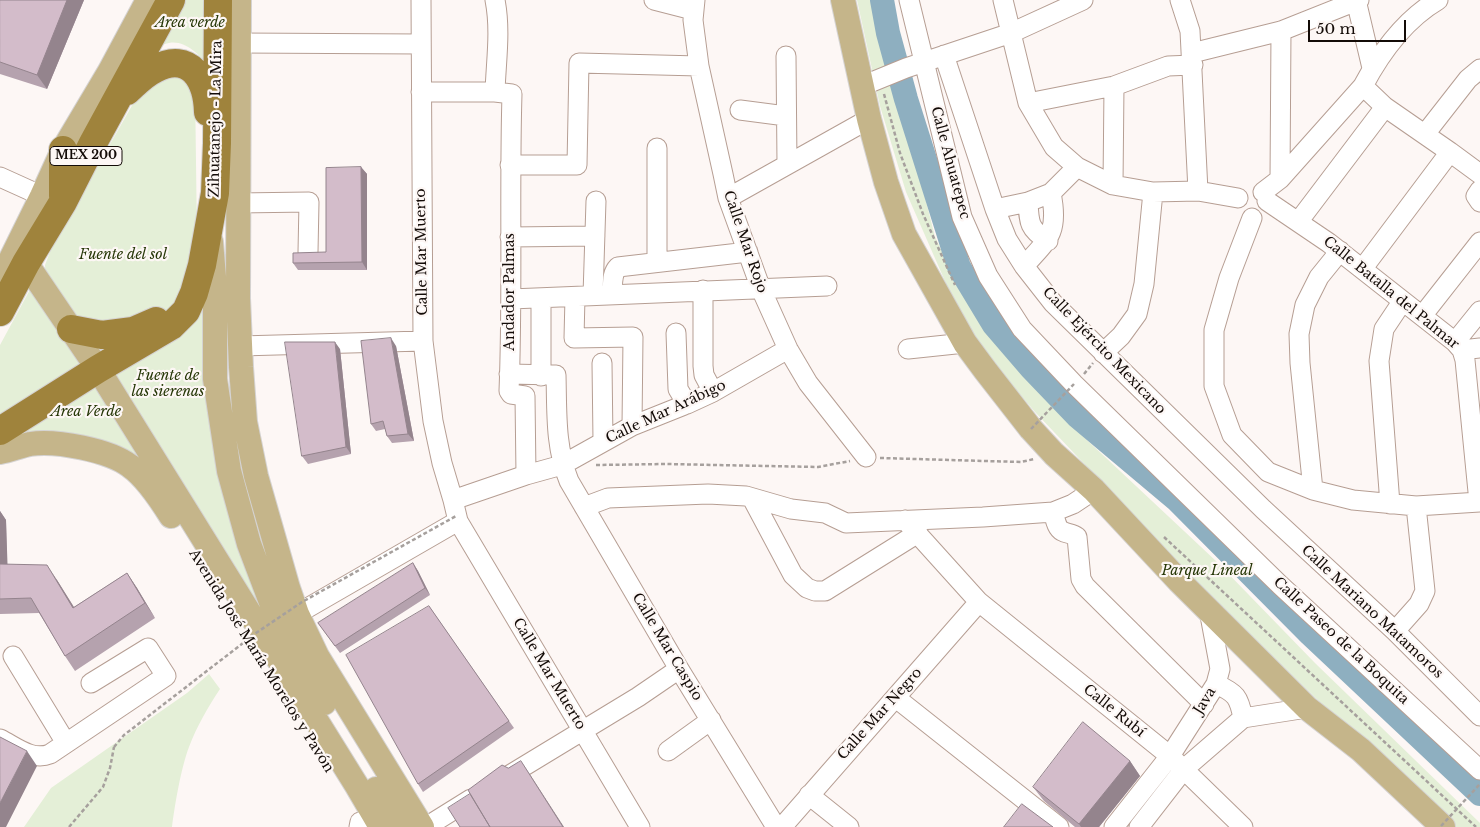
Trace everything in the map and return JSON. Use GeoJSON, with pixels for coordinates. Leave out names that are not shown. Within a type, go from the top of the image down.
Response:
{"type":"FeatureCollection","features":[{"type":"Feature","properties":{"kind":"highway","name":"MEX 200"},"geometry":{"type":"LineString","coordinates":[[3,296],[26,263],[53,199],[92,145],[171,0]]}},
{"type":"Feature","properties":{"kind":"highway","name":"Zihuatanejo - La Mira"},"geometry":{"type":"LineString","coordinates":[[0,431],[98,369],[171,326],[186,311],[194,293],[210,226],[227,198],[217,143],[218,0]]}},
{"type":"Feature","properties":{"kind":"highway"},"geometry":{"type":"LineString","coordinates":[[117,100],[145,75],[156,68],[176,63],[192,69],[198,75],[208,103],[210,226]]}},
{"type":"Feature","properties":{"kind":"highway"},"geometry":{"type":"LineString","coordinates":[[227,198],[238,148]]}},
{"type":"Feature","properties":{"kind":"highway"},"geometry":{"type":"LineString","coordinates":[[53,199],[63,150]]}},
{"type":"Feature","properties":{"kind":"highway"},"geometry":{"type":"LineString","coordinates":[[71,329],[102,335],[133,331],[162,318],[194,293]]}},
{"type":"Feature","properties":{"kind":"main road"},"geometry":{"type":"LineString","coordinates":[[63,150],[110,71],[148,0]]}},
{"type":"Feature","properties":{"kind":"main road"},"geometry":{"type":"LineString","coordinates":[[238,148],[239,0]]}},
{"type":"Feature","properties":{"kind":"main road"},"geometry":{"type":"LineString","coordinates":[[844,0],[869,119],[886,182],[904,234],[965,343],[1031,429],[1054,454],[1094,490],[1179,581],[1307,708],[1361,750],[1442,826]]}},
{"type":"Feature","properties":{"kind":"main road"},"geometry":{"type":"LineString","coordinates":[[227,198],[246,422],[256,476],[285,579],[275,633]]}},
{"type":"Feature","properties":{"kind":"main road"},"geometry":{"type":"LineString","coordinates":[[3,296],[53,199]]}},
{"type":"Feature","properties":{"kind":"main road"},"geometry":{"type":"LineString","coordinates":[[210,226],[215,288],[215,379],[229,471],[248,544],[275,633]]}},
{"type":"Feature","properties":{"kind":"main road","name":"Avenida José María Morelos y Pavón"},"geometry":{"type":"LineString","coordinates":[[26,263],[98,369],[184,508],[275,633],[424,827]]}},
{"type":"Feature","properties":{"kind":"main road","name":"Avenida José María Morelos y Pavón"},"geometry":{"type":"LineString","coordinates":[[0,452],[30,444],[61,444],[98,451],[130,465],[159,495],[275,633],[366,826]]}},
{"type":"Feature","properties":{"kind":"main road","name":"Avenida José María Morelos y Pavón"},"geometry":{"type":"LineString","coordinates":[[360,745],[401,827]]}},
{"type":"Feature","properties":{"kind":"street","name":"Calle Mar Muerto"},"geometry":{"type":"LineString","coordinates":[[421,0],[423,341],[433,421],[442,462],[456,512],[640,827]]}},
{"type":"Feature","properties":{"kind":"street","name":"Andador Palmas"},"geometry":{"type":"LineString","coordinates":[[495,0],[499,34],[496,54],[503,93],[510,165],[511,299],[508,391],[511,394],[525,396],[526,475]]}},
{"type":"Feature","properties":{"kind":"street"},"geometry":{"type":"LineString","coordinates":[[654,0],[694,5]]}},
{"type":"Feature","properties":{"kind":"street","name":"Calle Ahuatepec"},"geometry":{"type":"LineString","coordinates":[[909,0],[962,217],[988,276],[1022,328],[1074,384]]}},
{"type":"Feature","properties":{"kind":"street"},"geometry":{"type":"LineString","coordinates":[[1003,0],[1028,103],[1054,147],[1077,167],[1113,185],[1153,192],[1198,191],[1238,198]]}},
{"type":"Feature","properties":{"kind":"street"},"geometry":{"type":"LineString","coordinates":[[862,86],[906,68],[1011,33],[1082,0]]}},
{"type":"Feature","properties":{"kind":"street"},"geometry":{"type":"LineString","coordinates":[[1180,0],[1190,30],[1198,191]]}},
{"type":"Feature","properties":{"kind":"street"},"geometry":{"type":"LineString","coordinates":[[1028,103],[1114,86],[1168,66],[1280,31],[1357,0],[1372,68]]}},
{"type":"Feature","properties":{"kind":"street"},"geometry":{"type":"LineString","coordinates":[[1265,197],[1252,188],[1241,193],[1237,206],[1245,216],[1252,218],[1258,217],[1263,213],[1266,207],[1265,197],[1363,86],[1372,68],[1402,28],[1438,0]]}},
{"type":"Feature","properties":{"kind":"street","name":"Calle Mar Rojo"},"geometry":{"type":"LineString","coordinates":[[694,5],[699,66],[728,198],[760,289],[788,350],[808,383],[866,457]]}},
{"type":"Feature","properties":{"kind":"street"},"geometry":{"type":"LineString","coordinates":[[1280,31],[1280,179]]}},
{"type":"Feature","properties":{"kind":"street"},"geometry":{"type":"LineString","coordinates":[[238,43],[421,44]]}},
{"type":"Feature","properties":{"kind":"street","name":"Calle Ejército Mexicano"},"geometry":{"type":"LineString","coordinates":[[944,55],[995,209],[1008,238],[1024,266],[1053,303],[1263,509]]}},
{"type":"Feature","properties":{"kind":"street"},"geometry":{"type":"LineString","coordinates":[[786,56],[787,164]]}},
{"type":"Feature","properties":{"kind":"street"},"geometry":{"type":"LineString","coordinates":[[510,165],[577,165],[578,63],[699,66]]}},
{"type":"Feature","properties":{"kind":"street"},"geometry":{"type":"LineString","coordinates":[[1424,134],[1468,80],[1480,69]]}},
{"type":"Feature","properties":{"kind":"street"},"geometry":{"type":"LineString","coordinates":[[1113,185],[1114,86]]}},
{"type":"Feature","properties":{"kind":"street"},"geometry":{"type":"LineString","coordinates":[[1363,86],[1385,107],[1480,174]]}},
{"type":"Feature","properties":{"kind":"street"},"geometry":{"type":"LineString","coordinates":[[421,92],[503,93]]}},
{"type":"Feature","properties":{"kind":"street"},"geometry":{"type":"LineString","coordinates":[[1298,222],[1385,107]]}},
{"type":"Feature","properties":{"kind":"street"},"geometry":{"type":"LineString","coordinates":[[740,110],[786,116]]}},
{"type":"Feature","properties":{"kind":"street"},"geometry":{"type":"LineString","coordinates":[[728,198],[869,119]]}},
{"type":"Feature","properties":{"kind":"street"},"geometry":{"type":"LineString","coordinates":[[657,148],[657,262]]}},
{"type":"Feature","properties":{"kind":"street"},"geometry":{"type":"LineString","coordinates":[[1363,268],[1450,152]]}},
{"type":"Feature","properties":{"kind":"street"},"geometry":{"type":"LineString","coordinates":[[995,209],[1028,202],[1051,193],[1077,167]]}},
{"type":"Feature","properties":{"kind":"street"},"geometry":{"type":"LineString","coordinates":[[0,177],[53,199]]}},
{"type":"Feature","properties":{"kind":"street"},"geometry":{"type":"LineString","coordinates":[[1480,190],[1476,196],[1480,202]]}},
{"type":"Feature","properties":{"kind":"street"},"geometry":{"type":"LineString","coordinates":[[1103,353],[1121,336],[1137,314],[1144,284],[1153,192]]}},
{"type":"Feature","properties":{"kind":"street"},"geometry":{"type":"LineString","coordinates":[[1024,266],[1048,241],[1054,223],[1055,210],[1051,193]]}},
{"type":"Feature","properties":{"kind":"street","name":"Calle Batalla del Palmar"},"geometry":{"type":"LineString","coordinates":[[1265,197],[1363,268],[1402,302],[1466,347],[1480,502]]}},
{"type":"Feature","properties":{"kind":"street"},"geometry":{"type":"LineString","coordinates":[[227,198],[309,202],[308,252]]}},
{"type":"Feature","properties":{"kind":"street"},"geometry":{"type":"LineString","coordinates":[[596,201],[595,236],[574,338],[633,337],[632,426]]}},
{"type":"Feature","properties":{"kind":"street"},"geometry":{"type":"LineString","coordinates":[[1028,202],[1031,226],[1035,233],[1048,241]]}},
{"type":"Feature","properties":{"kind":"street"},"geometry":{"type":"LineString","coordinates":[[1252,218],[1229,278],[1214,330],[1214,386],[1232,435],[1268,472],[1313,490],[1353,500],[1416,506],[1480,502]]}},
{"type":"Feature","properties":{"kind":"street"},"geometry":{"type":"LineString","coordinates":[[510,237],[595,236]]}},
{"type":"Feature","properties":{"kind":"street"},"geometry":{"type":"LineString","coordinates":[[1422,316],[1480,242]]}},
{"type":"Feature","properties":{"kind":"street"},"geometry":{"type":"LineString","coordinates":[[1313,490],[1300,363],[1299,334],[1308,298],[1319,278],[1340,251]]}},
{"type":"Feature","properties":{"kind":"street"},"geometry":{"type":"LineString","coordinates":[[612,294],[613,277],[615,270],[618,268],[748,252]]}},
{"type":"Feature","properties":{"kind":"street"},"geometry":{"type":"LineString","coordinates":[[511,299],[827,286]]}},
{"type":"Feature","properties":{"kind":"street"},"geometry":{"type":"LineString","coordinates":[[703,290],[703,366],[704,375],[713,392]]}},
{"type":"Feature","properties":{"kind":"street"},"geometry":{"type":"LineString","coordinates":[[541,299],[548,375],[558,439],[566,473]]}},
{"type":"Feature","properties":{"kind":"street"},"geometry":{"type":"LineString","coordinates":[[1390,504],[1379,361],[1384,329],[1402,302]]}},
{"type":"Feature","properties":{"kind":"street"},"geometry":{"type":"LineString","coordinates":[[1466,347],[1480,311]]}},
{"type":"Feature","properties":{"kind":"street"},"geometry":{"type":"LineString","coordinates":[[676,333],[678,389],[687,404]]}},
{"type":"Feature","properties":{"kind":"street"},"geometry":{"type":"LineString","coordinates":[[240,346],[423,341]]}},
{"type":"Feature","properties":{"kind":"street"},"geometry":{"type":"LineString","coordinates":[[908,350],[965,343]]}},
{"type":"Feature","properties":{"kind":"street","name":"Calle Mar Arábigo"},"geometry":{"type":"LineString","coordinates":[[275,633],[456,512],[526,475],[566,473],[602,441],[632,426],[713,392],[788,350]]}},
{"type":"Feature","properties":{"kind":"street"},"geometry":{"type":"LineString","coordinates":[[602,362],[602,441]]}},
{"type":"Feature","properties":{"kind":"street"},"geometry":{"type":"LineString","coordinates":[[509,374],[548,375]]}},
{"type":"Feature","properties":{"kind":"street","name":"Calle Paseo de la Boquita"},"geometry":{"type":"LineString","coordinates":[[1074,384],[1280,585],[1480,770]]}},
{"type":"Feature","properties":{"kind":"street","name":"Calle Mar Caspio"},"geometry":{"type":"LineString","coordinates":[[566,473],[582,504],[679,669],[776,827]]}},
{"type":"Feature","properties":{"kind":"street"},"geometry":{"type":"LineString","coordinates":[[582,504],[608,498],[708,494],[746,496],[791,509],[825,513],[846,523],[911,526],[983,517],[1053,512],[1073,504],[1094,490]]}},
{"type":"Feature","properties":{"kind":"street"},"geometry":{"type":"LineString","coordinates":[[752,498],[793,575],[814,592],[825,591],[911,526]]}},
{"type":"Feature","properties":{"kind":"street"},"geometry":{"type":"LineString","coordinates":[[1395,631],[1419,604],[1425,591],[1416,506]]}},
{"type":"Feature","properties":{"kind":"street","name":"Calle Mariano Matamoros"},"geometry":{"type":"LineString","coordinates":[[1263,509],[1395,631],[1479,714]]}},
{"type":"Feature","properties":{"kind":"street"},"geometry":{"type":"LineString","coordinates":[[1053,512],[1062,532],[1077,537],[1081,579],[1085,586],[1204,704]]}},
{"type":"Feature","properties":{"kind":"street"},"geometry":{"type":"LineString","coordinates":[[911,526],[979,602]]}},
{"type":"Feature","properties":{"kind":"street","name":"Calle Mar Negro"},"geometry":{"type":"LineString","coordinates":[[782,827],[979,602]]}},
{"type":"Feature","properties":{"kind":"street","name":"Calle Rubí"},"geometry":{"type":"LineString","coordinates":[[979,602],[1177,763],[1244,827]]}},
{"type":"Feature","properties":{"kind":"street","name":"Java"},"geometry":{"type":"LineString","coordinates":[[1177,763],[1204,704],[1216,684],[1220,669],[1209,610]]}},
{"type":"Feature","properties":{"kind":"street"},"geometry":{"type":"LineString","coordinates":[[0,738],[31,755],[41,758],[50,754],[166,676],[148,648],[92,683]]}},
{"type":"Feature","properties":{"kind":"street"},"geometry":{"type":"LineString","coordinates":[[13,656],[66,743]]}},
{"type":"Feature","properties":{"kind":"street"},"geometry":{"type":"LineString","coordinates":[[424,827],[448,821],[583,730],[638,697],[679,669]]}},
{"type":"Feature","properties":{"kind":"street"},"geometry":{"type":"LineString","coordinates":[[1216,684],[1230,690],[1239,699],[1243,718]]}},
{"type":"Feature","properties":{"kind":"street"},"geometry":{"type":"LineString","coordinates":[[896,698],[1059,827]]}},
{"type":"Feature","properties":{"kind":"street"},"geometry":{"type":"LineString","coordinates":[[1114,827],[1177,763],[1243,718],[1307,708]]}},
{"type":"Feature","properties":{"kind":"street"},"geometry":{"type":"LineString","coordinates":[[668,751],[711,720]]}},
{"type":"Feature","properties":{"kind":"street"},"geometry":{"type":"LineString","coordinates":[[1139,827],[1177,763]]}},
{"type":"Feature","properties":{"kind":"street"},"geometry":{"type":"LineString","coordinates":[[809,795],[849,827]]}},
{"type":"Feature","properties":{"kind":"path"},"geometry":{"type":"LineString","coordinates":[[1031,429],[1103,353]]}},
{"type":"Feature","properties":{"kind":"path"},"geometry":{"type":"LineString","coordinates":[[591,465],[666,464],[818,468],[866,457],[1021,462],[1054,454]]}},
{"type":"Feature","properties":{"kind":"path"},"geometry":{"type":"LineString","coordinates":[[69,827],[103,787],[110,768],[114,747],[124,735],[256,633],[302,602],[456,512]]}},
{"type":"Feature","properties":{"kind":"path"},"geometry":{"type":"LineString","coordinates":[[1442,826],[1480,784]]}},
{"type":"Feature","properties":{"kind":"green space","name":"Area verde"},"geometry":{"type":"Polygon","coordinates":[[[172,0],[213,0],[208,66],[192,49],[181,44],[169,43],[151,50],[172,0]]]}},
{"type":"Feature","properties":{"kind":"green space","name":"Parque Lineal"},"geometry":{"type":"Polygon","coordinates":[[[857,0],[871,0],[901,101],[935,237],[968,304],[1072,426],[1216,561],[1315,663],[1480,823],[1480,827],[1447,827],[1186,571],[1035,412],[976,343],[955,304],[906,192],[880,106],[857,0]]]}},
{"type":"Feature","properties":{"kind":"green space","name":"Fuente del sol"},"geometry":{"type":"Polygon","coordinates":[[[170,68],[195,86],[197,238],[182,290],[172,306],[163,315],[83,328],[46,283],[45,265],[53,244],[146,81],[170,68]]]}},
{"type":"Feature","properties":{"kind":"green space","name":"Area verde"},"geometry":{"type":"Polygon","coordinates":[[[33,284],[90,363],[0,424],[0,345],[33,284]]]}},
{"type":"Feature","properties":{"kind":"green space","name":"Fuente de las sierenas"},"geometry":{"type":"Polygon","coordinates":[[[204,291],[209,322],[274,637],[108,370],[204,291]]]}},
{"type":"Feature","properties":{"kind":"green space","name":"Area Verde"},"geometry":{"type":"Polygon","coordinates":[[[94,378],[161,483],[98,440],[65,432],[44,432],[7,439],[94,378]]]}},
{"type":"Feature","properties":{"kind":"green space"},"geometry":{"type":"Polygon","coordinates":[[[209,674],[220,689],[203,717],[189,747],[181,775],[172,827],[24,827],[51,788],[187,693],[209,674]]]}},
{"type":"Feature","properties":{"kind":"building"},"geometry":{"type":"Polygon","coordinates":[[[0,0],[67,0],[37,75],[0,62],[0,0]]]}},
{"type":"Feature","properties":{"kind":"building"},"geometry":{"type":"Polygon","coordinates":[[[361,167],[362,262],[293,263],[293,253],[326,252],[326,168],[361,167]]]}},
{"type":"Feature","properties":{"kind":"building"},"geometry":{"type":"Polygon","coordinates":[[[391,338],[408,434],[387,436],[383,421],[371,424],[361,341],[391,338]]]}},
{"type":"Feature","properties":{"kind":"building"},"geometry":{"type":"Polygon","coordinates":[[[285,342],[335,342],[346,447],[302,456],[285,342]]]}},
{"type":"Feature","properties":{"kind":"building"},"geometry":{"type":"Polygon","coordinates":[[[413,563],[425,588],[335,646],[318,623],[413,563]]]}},
{"type":"Feature","properties":{"kind":"building"},"geometry":{"type":"Polygon","coordinates":[[[0,564],[47,565],[73,608],[127,573],[145,603],[65,656],[31,598],[0,599],[0,564]]]}},
{"type":"Feature","properties":{"kind":"building"},"geometry":{"type":"Polygon","coordinates":[[[429,606],[509,721],[418,784],[346,655],[429,606]]]}},
{"type":"Feature","properties":{"kind":"building"},"geometry":{"type":"Polygon","coordinates":[[[1083,722],[1130,761],[1079,824],[1033,787],[1083,722]]]}},
{"type":"Feature","properties":{"kind":"building"},"geometry":{"type":"Polygon","coordinates":[[[0,737],[27,751],[0,803],[0,737]]]}},
{"type":"Feature","properties":{"kind":"building"},"geometry":{"type":"Polygon","coordinates":[[[521,761],[563,827],[490,827],[468,790],[502,765],[508,768],[521,761]]]}},
{"type":"Feature","properties":{"kind":"building"},"geometry":{"type":"Polygon","coordinates":[[[470,794],[490,827],[460,827],[448,808],[470,794]]]}},
{"type":"Feature","properties":{"kind":"building"},"geometry":{"type":"Polygon","coordinates":[[[1022,804],[1053,827],[1004,827],[1022,804]]]}},
{"type":"Feature","properties":{"kind":"waterway"},"geometry":{"type":"LineString","coordinates":[[882,0],[888,33],[906,99],[959,267],[994,325],[1031,368],[1077,416],[1177,500],[1310,634],[1480,794]]}}]}
